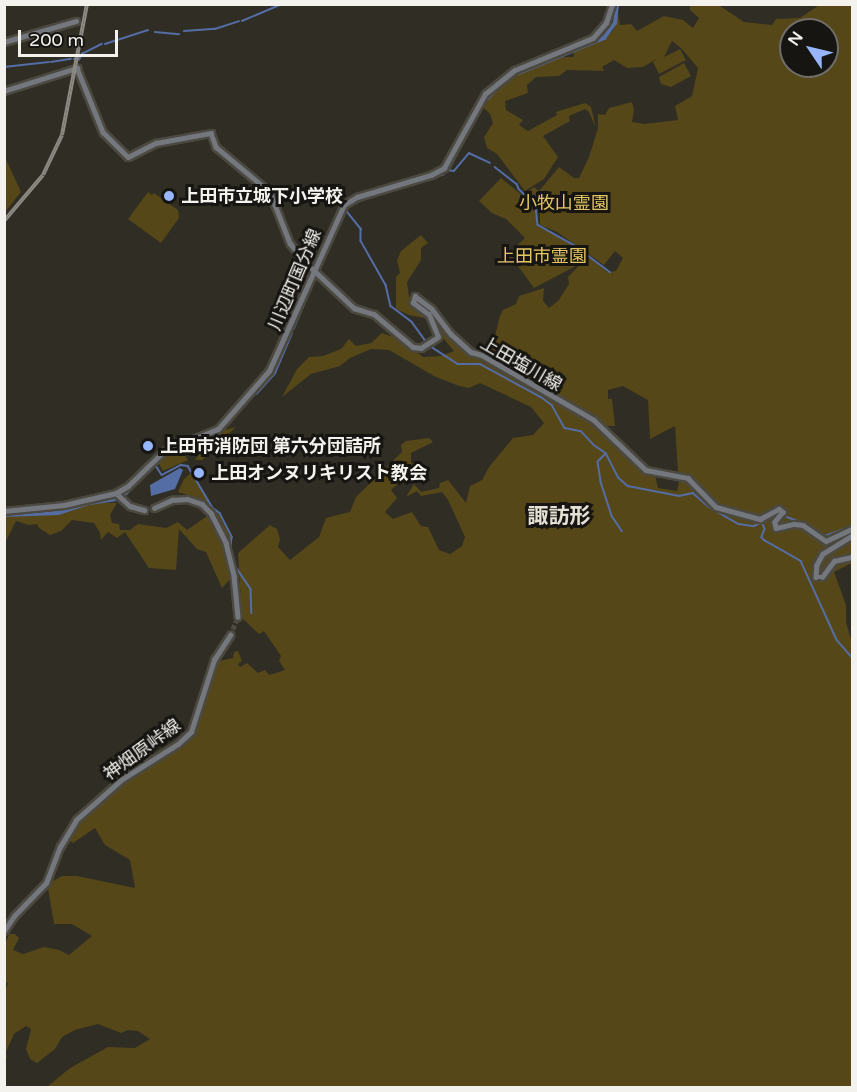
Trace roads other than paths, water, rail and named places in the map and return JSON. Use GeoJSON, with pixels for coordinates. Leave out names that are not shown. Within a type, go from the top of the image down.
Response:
{"type":"FeatureCollection","features":[{"type":"Feature","properties":{"kind":"street","name":"川辺町国分線"},"geometry":{"type":"LineString","coordinates":[[4,511],[64,505],[116,493],[128,486],[164,451],[218,429],[253,392],[272,365],[344,205],[357,197],[431,175],[444,168],[485,94],[514,70],[593,38],[606,23],[612,4]]}},
{"type":"Feature","properties":{"kind":"street"},"geometry":{"type":"LineString","coordinates":[[4,42],[76,21]]}},
{"type":"Feature","properties":{"kind":"street","name":"上田塩川線"},"geometry":{"type":"LineString","coordinates":[[4,91],[77,68],[103,132],[128,157],[156,143],[211,133],[212,141],[218,150],[270,192],[290,243],[315,270],[354,308],[374,314],[410,345],[418,349],[438,337],[429,315],[412,302],[415,296],[471,352],[482,355],[594,420],[646,470],[688,478],[716,507],[760,519],[778,509],[783,512],[776,522],[776,528],[803,525],[826,541],[852,529]]}},
{"type":"Feature","properties":{"kind":"street"},"geometry":{"type":"LineString","coordinates":[[116,493],[130,506],[144,510]]}},
{"type":"Feature","properties":{"kind":"street"},"geometry":{"type":"LineString","coordinates":[[154,508],[172,500],[187,499],[202,504],[211,513],[226,543],[234,576],[238,617]]}},
{"type":"Feature","properties":{"kind":"street"},"geometry":{"type":"LineString","coordinates":[[852,536],[823,554],[817,564],[816,577],[822,577],[834,561],[852,557]]}},
{"type":"Feature","properties":{"kind":"street","name":"神畑原峠線"},"geometry":{"type":"LineString","coordinates":[[4,931],[10,921],[46,883],[64,838],[76,820],[121,780],[178,744],[191,732],[214,660],[230,635]]}},
{"type":"Feature","properties":{"kind":"water"},"geometry":{"type":"Polygon","coordinates":[[[180,468],[183,470],[175,489],[151,496],[150,485],[180,468]]]}},
{"type":"Feature","properties":{"kind":"waterway"},"geometry":{"type":"LineString","coordinates":[[242,21],[282,4]]}},
{"type":"Feature","properties":{"kind":"waterway"},"geometry":{"type":"LineString","coordinates":[[509,77],[604,38],[615,23],[617,4]]}},
{"type":"Feature","properties":{"kind":"waterway"},"geometry":{"type":"LineString","coordinates":[[184,31],[215,29],[239,21]]}},
{"type":"Feature","properties":{"kind":"waterway"},"geometry":{"type":"LineString","coordinates":[[105,44],[148,30]]}},
{"type":"Feature","properties":{"kind":"waterway"},"geometry":{"type":"LineString","coordinates":[[155,32],[179,34]]}},
{"type":"Feature","properties":{"kind":"waterway"},"geometry":{"type":"LineString","coordinates":[[79,60],[82,54],[102,44]]}},
{"type":"Feature","properties":{"kind":"waterway"},"geometry":{"type":"LineString","coordinates":[[51,62],[71,59]]}},
{"type":"Feature","properties":{"kind":"waterway"},"geometry":{"type":"LineString","coordinates":[[4,67],[49,62]]}},
{"type":"Feature","properties":{"kind":"waterway"},"geometry":{"type":"LineString","coordinates":[[481,105],[503,82]]}},
{"type":"Feature","properties":{"kind":"waterway"},"geometry":{"type":"LineString","coordinates":[[342,215],[348,206],[361,199],[442,174],[449,167],[473,121]]}},
{"type":"Feature","properties":{"kind":"waterway"},"geometry":{"type":"LineString","coordinates":[[447,170],[454,171],[469,153],[490,163]]}},
{"type":"Feature","properties":{"kind":"waterway"},"geometry":{"type":"LineString","coordinates":[[495,167],[517,184],[536,206],[538,225],[574,245],[610,272]]}},
{"type":"Feature","properties":{"kind":"waterway"},"geometry":{"type":"LineString","coordinates":[[345,209],[361,229],[361,241],[386,285],[391,306],[412,322],[427,343]]}},
{"type":"Feature","properties":{"kind":"waterway"},"geometry":{"type":"LineString","coordinates":[[318,269],[334,232]]}},
{"type":"Feature","properties":{"kind":"waterway"},"geometry":{"type":"LineString","coordinates":[[293,328],[315,275]]}},
{"type":"Feature","properties":{"kind":"waterway"},"geometry":{"type":"LineString","coordinates":[[256,393],[274,373],[291,333]]}},
{"type":"Feature","properties":{"kind":"waterway"},"geometry":{"type":"LineString","coordinates":[[430,346],[458,364],[480,364],[541,397],[552,405],[565,428],[581,431],[594,445],[606,453],[619,478],[628,486],[679,496],[693,493],[709,507],[739,524],[754,526],[778,515]]}},
{"type":"Feature","properties":{"kind":"waterway"},"geometry":{"type":"LineString","coordinates":[[124,495],[163,455],[215,434],[251,397]]}},
{"type":"Feature","properties":{"kind":"waterway"},"geometry":{"type":"LineString","coordinates":[[606,454],[598,462],[601,482],[612,516],[622,531]]}},
{"type":"Feature","properties":{"kind":"waterway"},"geometry":{"type":"LineString","coordinates":[[155,464],[162,475],[181,465],[188,466],[213,508],[220,513],[232,537],[231,549],[234,564],[251,589],[252,613]]}},
{"type":"Feature","properties":{"kind":"waterway"},"geometry":{"type":"LineString","coordinates":[[4,515],[58,513],[89,503],[117,499]]}},
{"type":"Feature","properties":{"kind":"waterway"},"geometry":{"type":"LineString","coordinates":[[782,515],[800,522]]}},
{"type":"Feature","properties":{"kind":"waterway"},"geometry":{"type":"LineString","coordinates":[[763,524],[765,529],[762,537],[764,540],[801,561],[837,640],[852,657]]}},
{"type":"Feature","properties":{"kind":"waterway"},"geometry":{"type":"LineString","coordinates":[[822,537],[852,526]]}},
{"type":"Feature","properties":{"kind":"waterway"},"geometry":{"type":"LineString","coordinates":[[810,527],[817,533]]}},
{"type":"Feature","properties":{"kind":"tunnel"},"geometry":{"type":"LineString","coordinates":[[230,635],[238,617]]}},
{"type":"Feature","properties":{"kind":"railway"},"geometry":{"type":"LineString","coordinates":[[4,221],[43,175],[62,135],[87,4]]}},
{"type":"Feature","properties":{"kind":"place","name":"上田市立城下小学校"},"geometry":{"type":"Point","coordinates":[169,196]}},
{"type":"Feature","properties":{"kind":"place","name":"上田市消防団 第六分団詰所"},"geometry":{"type":"Point","coordinates":[148,446]}},
{"type":"Feature","properties":{"kind":"place","name":"上田オンヌリキリスト教会"},"geometry":{"type":"Point","coordinates":[199,473]}},
{"type":"Feature","properties":{"kind":"district","name":"諏訪形"},"geometry":{"type":"Point","coordinates":[559,517]}},
{"type":"Feature","properties":{"kind":"park label","name":"小牧山霊園"},"geometry":{"type":"Point","coordinates":[564,203]}},
{"type":"Feature","properties":{"kind":"park label","name":"上田市霊園"},"geometry":{"type":"Point","coordinates":[542,256]}}]}
